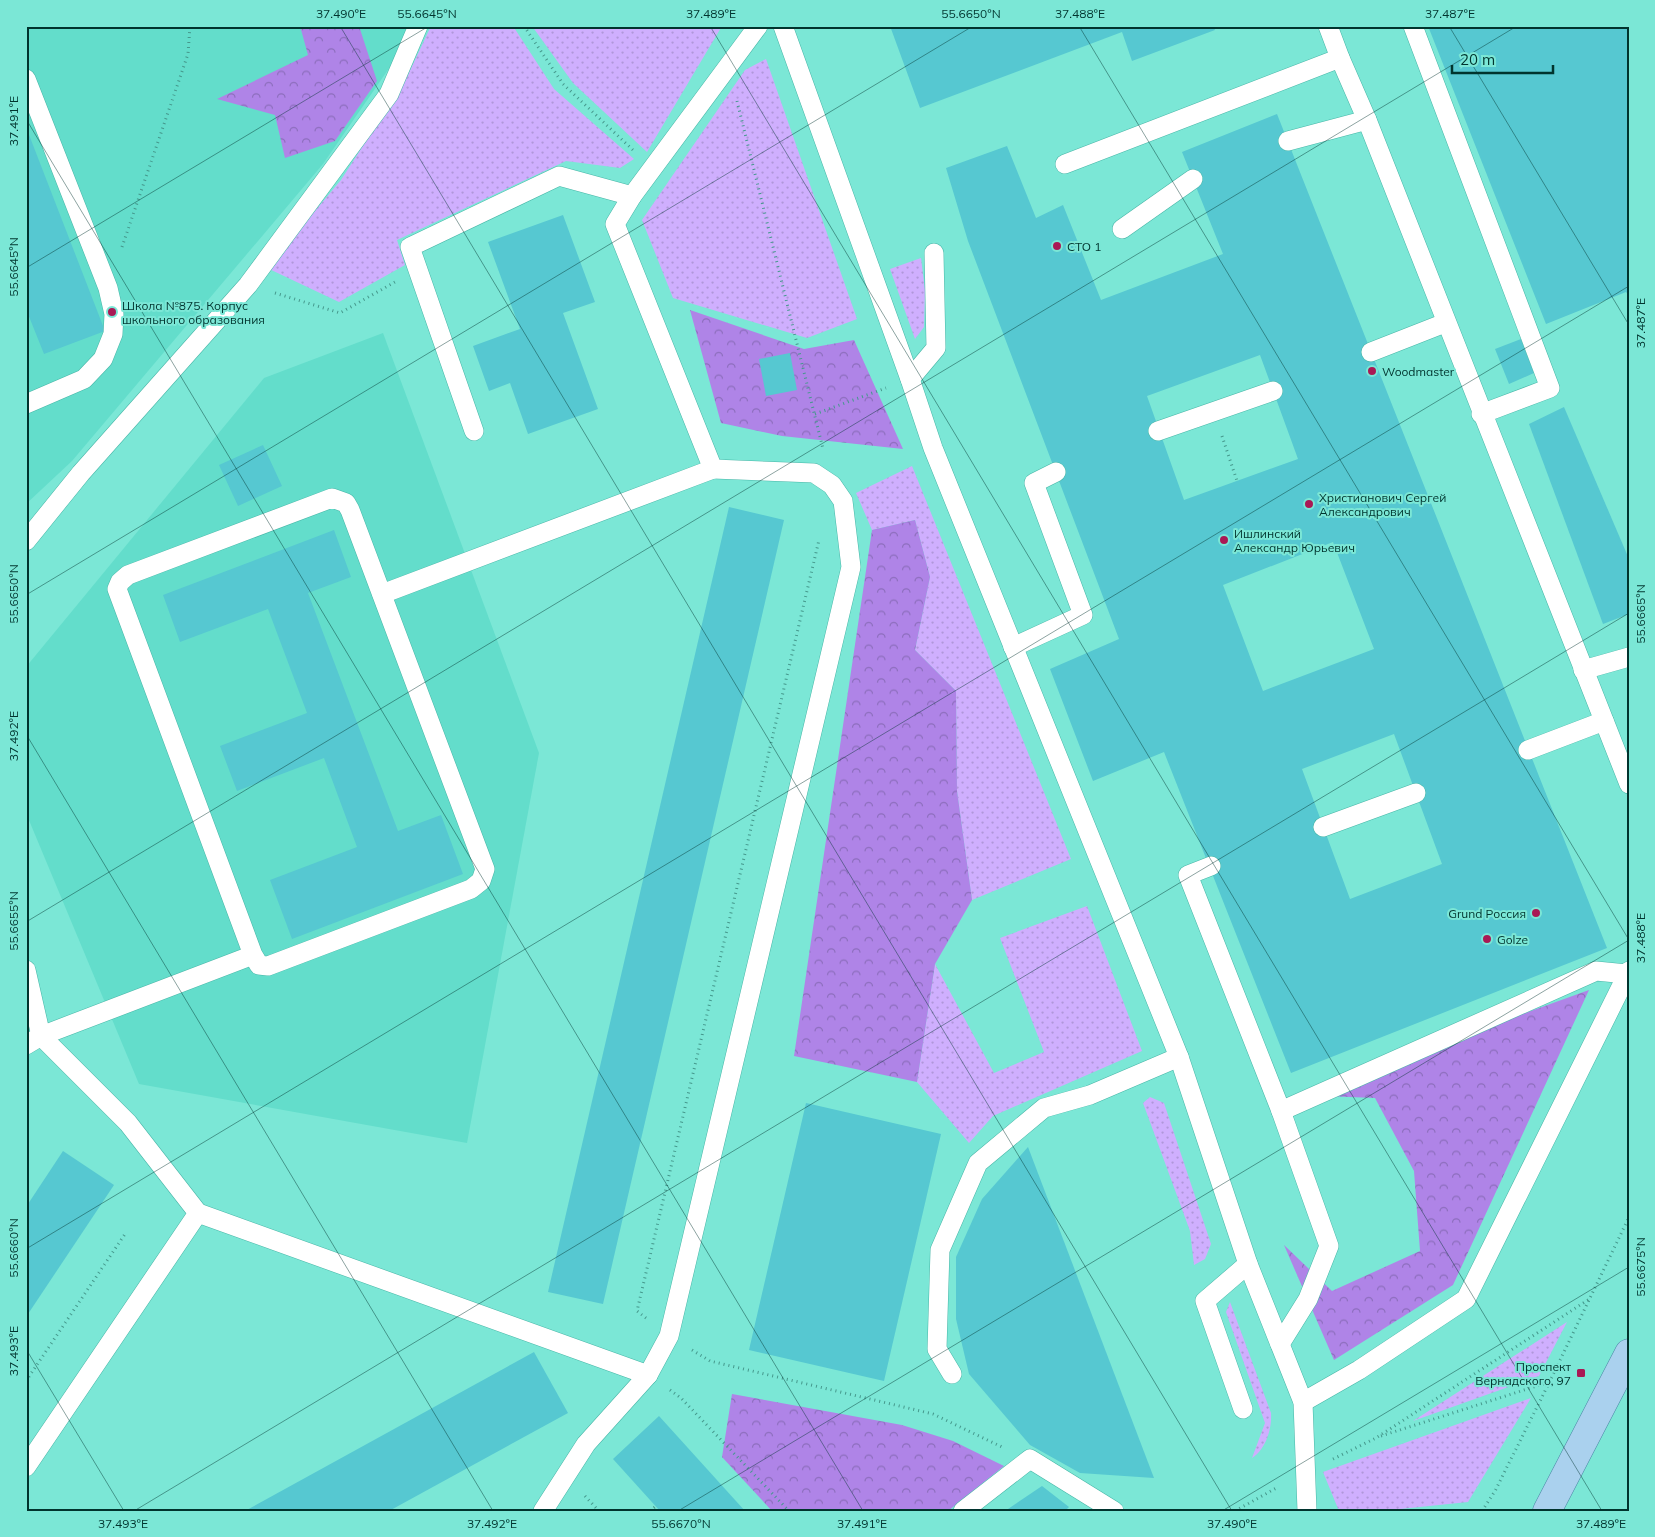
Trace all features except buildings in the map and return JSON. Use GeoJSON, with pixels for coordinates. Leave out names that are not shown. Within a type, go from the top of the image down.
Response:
{"type":"FeatureCollection","features":[{"type":"Feature","properties":{"kind":"main road"},"geometry":{"type":"LineString","coordinates":[[1547,1511],[1629,1353]]}},
{"type":"Feature","properties":{"kind":"lane"},"geometry":{"type":"LineString","coordinates":[[26,541],[81,473],[248,285],[389,94],[418,26]]}},
{"type":"Feature","properties":{"kind":"lane"},"geometry":{"type":"LineString","coordinates":[[713,469],[615,224],[632,196],[758,26]]}},
{"type":"Feature","properties":{"kind":"lane"},"geometry":{"type":"LineString","coordinates":[[783,26],[933,448],[1179,1057],[1248,1264],[1303,1402],[1307,1511]]}},
{"type":"Feature","properties":{"kind":"lane"},"geometry":{"type":"LineString","coordinates":[[1328,26],[1367,120],[1445,323],[1629,784]]}},
{"type":"Feature","properties":{"kind":"lane"},"geometry":{"type":"LineString","coordinates":[[1413,26],[1550,388],[1482,414]]}},
{"type":"Feature","properties":{"kind":"lane"},"geometry":{"type":"LineString","coordinates":[[1065,164],[1340,58]]}},
{"type":"Feature","properties":{"kind":"lane"},"geometry":{"type":"LineString","coordinates":[[26,78],[108,288],[114,314],[113,334],[103,359],[84,379],[26,404]]}},
{"type":"Feature","properties":{"kind":"lane"},"geometry":{"type":"LineString","coordinates":[[1288,141],[1367,120]]}},
{"type":"Feature","properties":{"kind":"lane"},"geometry":{"type":"LineString","coordinates":[[474,431],[410,247],[559,176],[632,196]]}},
{"type":"Feature","properties":{"kind":"lane"},"geometry":{"type":"LineString","coordinates":[[1122,229],[1193,179]]}},
{"type":"Feature","properties":{"kind":"lane"},"geometry":{"type":"LineString","coordinates":[[910,379],[936,348],[934,253]]}},
{"type":"Feature","properties":{"kind":"lane"},"geometry":{"type":"LineString","coordinates":[[1371,352],[1445,323]]}},
{"type":"Feature","properties":{"kind":"lane"},"geometry":{"type":"LineString","coordinates":[[1158,431],[1273,391]]}},
{"type":"Feature","properties":{"kind":"lane"},"geometry":{"type":"LineString","coordinates":[[382,594],[713,469],[814,473],[832,485],[844,501],[851,567],[669,1336],[648,1375],[586,1444],[543,1511]]}},
{"type":"Feature","properties":{"kind":"lane"},"geometry":{"type":"LineString","coordinates":[[1013,647],[1083,615],[1034,483],[1056,472]]}},
{"type":"Feature","properties":{"kind":"lane"},"geometry":{"type":"LineString","coordinates":[[332,498],[346,503],[350,510],[485,869],[481,881],[471,889],[268,966],[259,965],[253,955],[117,589],[120,582],[128,575],[332,498]]}},
{"type":"Feature","properties":{"kind":"lane"},"geometry":{"type":"LineString","coordinates":[[1583,670],[1629,657]]}},
{"type":"Feature","properties":{"kind":"lane"},"geometry":{"type":"LineString","coordinates":[[1528,750],[1604,722]]}},
{"type":"Feature","properties":{"kind":"lane"},"geometry":{"type":"LineString","coordinates":[[1323,827],[1416,793]]}},
{"type":"Feature","properties":{"kind":"lane"},"geometry":{"type":"LineString","coordinates":[[1211,866],[1188,875],[1281,1111],[1329,1246],[1308,1299],[1280,1344]]}},
{"type":"Feature","properties":{"kind":"lane"},"geometry":{"type":"LineString","coordinates":[[33,1040],[253,955]]}},
{"type":"Feature","properties":{"kind":"lane"},"geometry":{"type":"LineString","coordinates":[[26,970],[33,1040],[128,1123],[198,1214],[648,1375]]}},
{"type":"Feature","properties":{"kind":"lane"},"geometry":{"type":"LineString","coordinates":[[1281,1111],[1596,971],[1628,972],[1466,1299],[1359,1370],[1303,1402]]}},
{"type":"Feature","properties":{"kind":"lane"},"geometry":{"type":"LineString","coordinates":[[952,1374],[937,1349],[940,1250],[978,1162],[1044,1108],[1090,1095],[1179,1057]]}},
{"type":"Feature","properties":{"kind":"lane"},"geometry":{"type":"LineString","coordinates":[[26,1467],[198,1214]]}},
{"type":"Feature","properties":{"kind":"lane"},"geometry":{"type":"LineString","coordinates":[[1243,1409],[1205,1302],[1248,1264]]}},
{"type":"Feature","properties":{"kind":"lane"},"geometry":{"type":"LineString","coordinates":[[964,1511],[1030,1459],[1114,1511]]}},
{"type":"Feature","properties":{"kind":"path"},"geometry":{"type":"LineString","coordinates":[[108,288],[188,54],[190,26]]}},
{"type":"Feature","properties":{"kind":"path"},"geometry":{"type":"LineString","coordinates":[[524,26],[563,84],[653,168]]}},
{"type":"Feature","properties":{"kind":"path"},"geometry":{"type":"LineString","coordinates":[[729,66],[832,485]]}},
{"type":"Feature","properties":{"kind":"path"},"geometry":{"type":"LineString","coordinates":[[248,285],[340,313],[418,270]]}},
{"type":"Feature","properties":{"kind":"path"},"geometry":{"type":"LineString","coordinates":[[815,414],[860,398]]}},
{"type":"Feature","properties":{"kind":"path"},"geometry":{"type":"LineString","coordinates":[[1214,412],[1237,482]]}},
{"type":"Feature","properties":{"kind":"path"},"geometry":{"type":"LineString","coordinates":[[821,534],[637,1311],[669,1336],[710,1360],[934,1414],[1030,1459]]}},
{"type":"Feature","properties":{"kind":"path"},"geometry":{"type":"LineString","coordinates":[[1482,1511],[1495,1491],[1550,1382],[1629,1217]]}},
{"type":"Feature","properties":{"kind":"path"},"geometry":{"type":"LineString","coordinates":[[26,1381],[125,1234]]}},
{"type":"Feature","properties":{"kind":"path"},"geometry":{"type":"LineString","coordinates":[[1235,1511],[1306,1472],[1376,1438],[1591,1298]]}},
{"type":"Feature","properties":{"kind":"path"},"geometry":{"type":"LineString","coordinates":[[648,1375],[681,1398],[789,1511]]}},
{"type":"Feature","properties":{"kind":"path"},"geometry":{"type":"LineString","coordinates":[[1376,1438],[1550,1382]]}},
{"type":"Feature","properties":{"kind":"path"},"geometry":{"type":"LineString","coordinates":[[650,1511],[656,1506]]}},
{"type":"Feature","properties":{"kind":"shaded area","name":"Школа №875. Корпус школьного образования"},"geometry":{"type":"Polygon","coordinates":[[[26,26],[408,26],[392,64],[323,164],[72,461],[26,504],[26,26]]]}},
{"type":"Feature","properties":{"kind":"shaded area"},"geometry":{"type":"Polygon","coordinates":[[[431,26],[513,26],[554,89],[634,159],[620,168],[566,161],[397,240],[405,265],[339,302],[267,268],[341,180],[406,79],[431,26]]]}},
{"type":"Feature","properties":{"kind":"shaded area"},"geometry":{"type":"Polygon","coordinates":[[[532,26],[722,26],[647,152],[573,83],[532,26]]]}},
{"type":"Feature","properties":{"kind":"shaded area"},"geometry":{"type":"Polygon","coordinates":[[[766,59],[857,319],[807,338],[673,298],[642,220],[745,70],[766,59]]]}},
{"type":"Feature","properties":{"kind":"shaded area"},"geometry":{"type":"Polygon","coordinates":[[[921,258],[925,290],[924,327],[915,339],[890,269],[921,258]]]}},
{"type":"Feature","properties":{"kind":"shaded area"},"geometry":{"type":"Polygon","coordinates":[[[383,333],[539,753],[467,1143],[139,1084],[26,813],[26,667],[264,378],[383,333]]]}},
{"type":"Feature","properties":{"kind":"shaded area"},"geometry":{"type":"Polygon","coordinates":[[[912,466],[1071,859],[972,900],[957,791],[956,691],[915,650],[930,577],[915,520],[872,530],[856,493],[912,466]]]}},
{"type":"Feature","properties":{"kind":"shaded area"},"geometry":{"type":"Polygon","coordinates":[[[1087,906],[1142,1051],[993,1116],[969,1143],[917,1082],[935,964],[994,1073],[1044,1052],[1000,938],[1087,906]]]}},
{"type":"Feature","properties":{"kind":"shaded area"},"geometry":{"type":"Polygon","coordinates":[[[1150,1097],[1164,1103],[1211,1244],[1205,1259],[1194,1265],[1190,1231],[1143,1103],[1150,1097]]]}},
{"type":"Feature","properties":{"kind":"shaded area"},"geometry":{"type":"Polygon","coordinates":[[[1230,1302],[1271,1413],[1267,1438],[1261,1449],[1252,1458],[1265,1423],[1226,1312],[1230,1302]]]}},
{"type":"Feature","properties":{"kind":"shaded area"},"geometry":{"type":"Polygon","coordinates":[[[1567,1322],[1539,1376],[1413,1421],[1567,1322]]]}},
{"type":"Feature","properties":{"kind":"shaded area"},"geometry":{"type":"Polygon","coordinates":[[[1531,1398],[1468,1502],[1381,1511],[1339,1511],[1323,1472],[1531,1398]]]}},
{"type":"Feature","properties":{"kind":"green space"},"geometry":{"type":"Polygon","coordinates":[[[300,26],[359,26],[377,81],[335,141],[285,158],[275,115],[217,99],[308,55],[300,26]]]}},
{"type":"Feature","properties":{"kind":"green space"},"geometry":{"type":"Polygon","coordinates":[[[690,310],[804,349],[854,340],[903,449],[782,436],[721,423],[690,310]]]}},
{"type":"Feature","properties":{"kind":"green space"},"geometry":{"type":"Polygon","coordinates":[[[915,520],[930,577],[915,650],[956,691],[957,791],[972,900],[935,964],[917,1082],[794,1056],[872,530],[915,520]]]}},
{"type":"Feature","properties":{"kind":"green space"},"geometry":{"type":"Polygon","coordinates":[[[1589,990],[1453,1285],[1334,1360],[1284,1245],[1332,1291],[1420,1251],[1414,1171],[1375,1098],[1299,1095],[1589,990]]]}},
{"type":"Feature","properties":{"kind":"green space"},"geometry":{"type":"Polygon","coordinates":[[[732,1394],[902,1425],[953,1441],[1004,1466],[948,1511],[772,1511],[722,1457],[732,1394]]]}},
{"type":"Feature","properties":{"kind":"place","name":"СТО 1"},"geometry":{"type":"Point","coordinates":[1057,246]}},
{"type":"Feature","properties":{"kind":"place","name":"Школа №875. Корпус школьного образования"},"geometry":{"type":"Point","coordinates":[112,312]}},
{"type":"Feature","properties":{"kind":"place","name":"Woodmaster"},"geometry":{"type":"Point","coordinates":[1372,371]}},
{"type":"Feature","properties":{"kind":"place","name":"Христианович Сергей Александрович"},"geometry":{"type":"Point","coordinates":[1309,504]}},
{"type":"Feature","properties":{"kind":"place","name":"Ишлинский Александр Юрьевич"},"geometry":{"type":"Point","coordinates":[1224,540]}},
{"type":"Feature","properties":{"kind":"place","name":"Grund Россия"},"geometry":{"type":"Point","coordinates":[1536,913]}},
{"type":"Feature","properties":{"kind":"place","name":"Golze"},"geometry":{"type":"Point","coordinates":[1487,939]}},
{"type":"Feature","properties":{"kind":"place","name":"Проспект Вернадского, 97"},"geometry":{"type":"Point","coordinates":[1581,1373]}}]}
